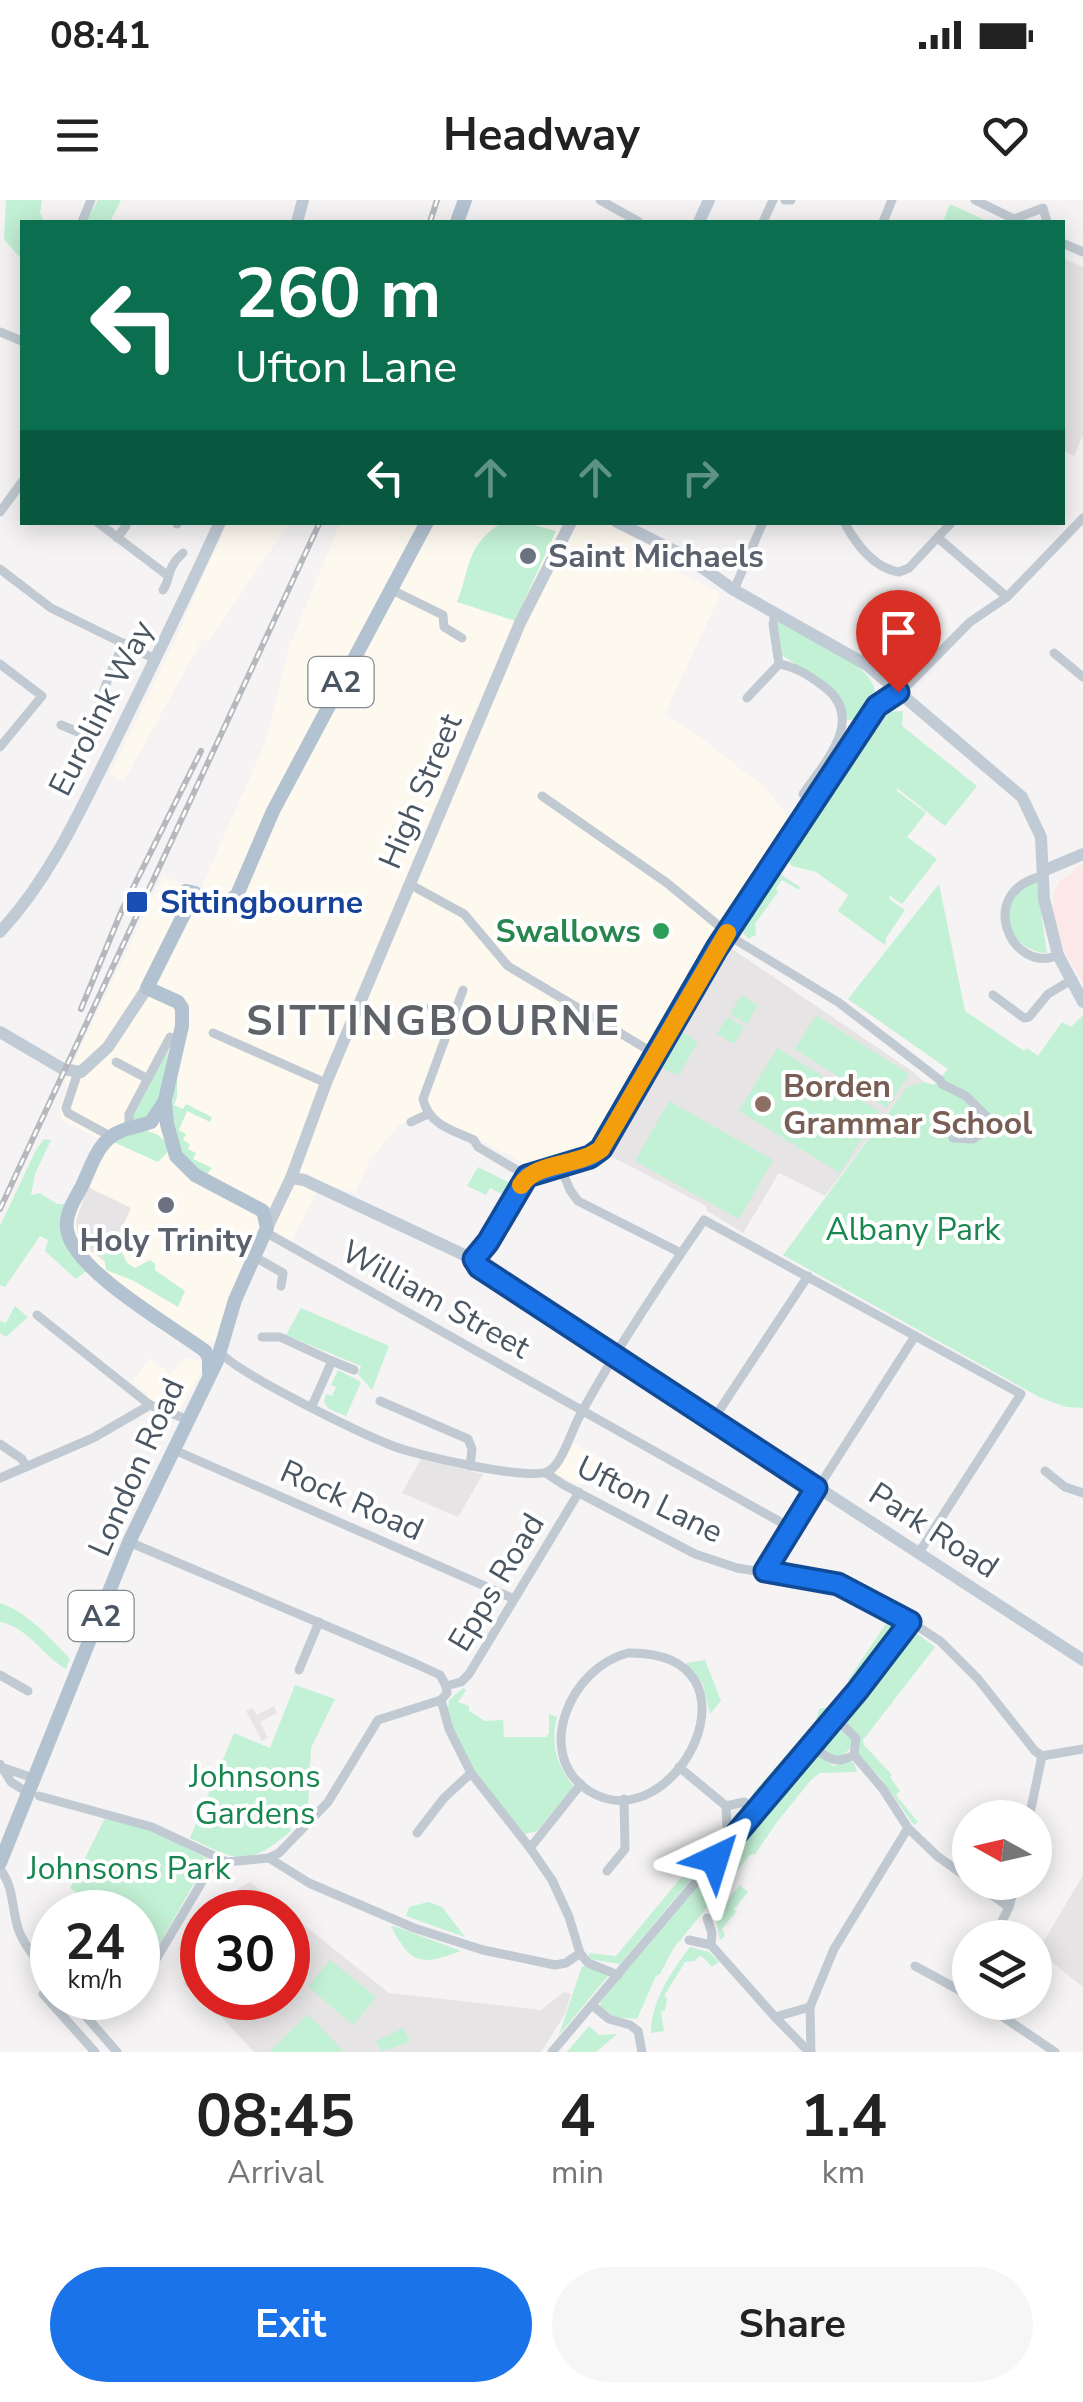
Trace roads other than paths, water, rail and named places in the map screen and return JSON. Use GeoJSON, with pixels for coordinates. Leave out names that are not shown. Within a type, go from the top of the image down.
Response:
{"type":"FeatureCollection","features":[{"type":"Feature","properties":{"kind":"main road","name":"A2"},"geometry":{"type":"LineString","coordinates":[[147,988],[192,903],[226,903],[236,895],[274,811],[425,525]]}},
{"type":"Feature","properties":{"kind":"main road"},"geometry":{"type":"LineString","coordinates":[[158,965],[163,994]]}},
{"type":"Feature","properties":{"kind":"main road"},"geometry":{"type":"LineString","coordinates":[[147,988],[178,1002],[183,1016],[165,1100],[156,1117],[104,1141],[68,1215],[69,1238],[114,1286],[208,1354],[210,1372]]}},
{"type":"Feature","properties":{"kind":"main road"},"geometry":{"type":"LineString","coordinates":[[165,1100],[173,1148]]}},
{"type":"Feature","properties":{"kind":"main road"},"geometry":{"type":"LineString","coordinates":[[134,1127],[160,1133],[186,1170],[270,1209],[266,1230]]}},
{"type":"Feature","properties":{"kind":"main road","name":"A2"},"geometry":{"type":"LineString","coordinates":[[210,1372],[266,1230]]}},
{"type":"Feature","properties":{"kind":"main road"},"geometry":{"type":"LineString","coordinates":[[199,1346],[221,1344]]}},
{"type":"Feature","properties":{"kind":"main road","name":"London Road"},"geometry":{"type":"LineString","coordinates":[[0,1866],[130,1542],[210,1372]]}},
{"type":"Feature","properties":{"kind":"street"},"geometry":{"type":"LineString","coordinates":[[600,200],[635,220]]}},
{"type":"Feature","properties":{"kind":"street"},"geometry":{"type":"LineString","coordinates":[[975,200],[1015,220]]}},
{"type":"Feature","properties":{"kind":"street"},"geometry":{"type":"LineString","coordinates":[[1019,220],[1045,204]]}},
{"type":"Feature","properties":{"kind":"street"},"geometry":{"type":"LineString","coordinates":[[0,512],[20,485]]}},
{"type":"Feature","properties":{"kind":"street"},"geometry":{"type":"LineString","coordinates":[[474,1259],[527,1176],[590,1157],[601,1149],[728,932],[877,706],[898,692],[954,636],[1007,597],[1083,518]]}},
{"type":"Feature","properties":{"kind":"street"},"geometry":{"type":"LineString","coordinates":[[101,525],[166,576]]}},
{"type":"Feature","properties":{"kind":"street","name":"Eurolink Way"},"geometry":{"type":"LineString","coordinates":[[0,932],[58,854],[219,525]]}},
{"type":"Feature","properties":{"kind":"street","name":"High Street"},"geometry":{"type":"LineString","coordinates":[[270,1209],[291,1178],[326,1083],[520,624],[570,525]]}},
{"type":"Feature","properties":{"kind":"street"},"geometry":{"type":"LineString","coordinates":[[623,525],[686,557],[734,590],[846,652],[965,745],[1022,797],[1039,831],[1044,899],[1058,955],[1083,1002]]}},
{"type":"Feature","properties":{"kind":"street"},"geometry":{"type":"LineString","coordinates":[[734,590],[762,525]]}},
{"type":"Feature","properties":{"kind":"street"},"geometry":{"type":"LineString","coordinates":[[846,525],[861,550],[893,572],[908,568],[949,525]]}},
{"type":"Feature","properties":{"kind":"street"},"geometry":{"type":"LineString","coordinates":[[117,538],[126,526]]}},
{"type":"Feature","properties":{"kind":"street"},"geometry":{"type":"LineString","coordinates":[[938,538],[1007,597]]}},
{"type":"Feature","properties":{"kind":"street"},"geometry":{"type":"LineString","coordinates":[[163,590],[166,576],[182,553]]}},
{"type":"Feature","properties":{"kind":"street"},"geometry":{"type":"LineString","coordinates":[[0,569],[51,608],[156,659]]}},
{"type":"Feature","properties":{"kind":"street"},"geometry":{"type":"LineString","coordinates":[[392,590],[443,615],[444,628],[462,638]]}},
{"type":"Feature","properties":{"kind":"street"},"geometry":{"type":"LineString","coordinates":[[775,613],[772,624],[779,664]]}},
{"type":"Feature","properties":{"kind":"street"},"geometry":{"type":"LineString","coordinates":[[84,746],[124,643]]}},
{"type":"Feature","properties":{"kind":"street"},"geometry":{"type":"LineString","coordinates":[[1054,654],[1083,676]]}},
{"type":"Feature","properties":{"kind":"street"},"geometry":{"type":"LineString","coordinates":[[0,664],[42,696],[0,747]]}},
{"type":"Feature","properties":{"kind":"street"},"geometry":{"type":"LineString","coordinates":[[747,698],[779,664]]}},
{"type":"Feature","properties":{"kind":"street"},"geometry":{"type":"LineString","coordinates":[[779,664],[797,668],[828,690],[837,697],[843,712],[836,745],[803,794]]}},
{"type":"Feature","properties":{"kind":"street"},"geometry":{"type":"LineString","coordinates":[[61,726],[88,736]]}},
{"type":"Feature","properties":{"kind":"street"},"geometry":{"type":"LineString","coordinates":[[542,796],[613,844],[728,932],[838,1002],[1007,1131]]}},
{"type":"Feature","properties":{"kind":"street"},"geometry":{"type":"LineString","coordinates":[[1042,847],[1078,856]]}},
{"type":"Feature","properties":{"kind":"street"},"geometry":{"type":"LineString","coordinates":[[1058,955],[1043,958],[1021,949],[1010,937],[1005,923],[1008,902],[1016,888],[1078,856]]}},
{"type":"Feature","properties":{"kind":"street"},"geometry":{"type":"LineString","coordinates":[[411,885],[458,910],[508,966],[656,1054]]}},
{"type":"Feature","properties":{"kind":"street","name":"Eurolink Way"},"geometry":{"type":"LineString","coordinates":[[0,918],[17,910]]}},
{"type":"Feature","properties":{"kind":"street"},"geometry":{"type":"LineString","coordinates":[[993,996],[1024,1018],[1030,1017],[1048,994],[1073,980]]}},
{"type":"Feature","properties":{"kind":"street"},"geometry":{"type":"LineString","coordinates":[[0,1032],[63,1069],[78,1072],[88,1069],[108,1047],[147,988]]}},
{"type":"Feature","properties":{"kind":"street"},"geometry":{"type":"LineString","coordinates":[[463,990],[423,1099],[428,1114],[430,1119],[474,1140],[527,1176]]}},
{"type":"Feature","properties":{"kind":"street"},"geometry":{"type":"LineString","coordinates":[[431,1007],[454,1017]]}},
{"type":"Feature","properties":{"kind":"street"},"geometry":{"type":"LineString","coordinates":[[212,1032],[326,1083]]}},
{"type":"Feature","properties":{"kind":"street"},"geometry":{"type":"LineString","coordinates":[[134,1127],[129,1114],[170,1038]]}},
{"type":"Feature","properties":{"kind":"street"},"geometry":{"type":"LineString","coordinates":[[116,1062],[148,1078]]}},
{"type":"Feature","properties":{"kind":"street"},"geometry":{"type":"LineString","coordinates":[[78,1072],[66,1108],[68,1113],[110,1136]]}},
{"type":"Feature","properties":{"kind":"street"},"geometry":{"type":"LineString","coordinates":[[411,1122],[428,1114]]}},
{"type":"Feature","properties":{"kind":"street"},"geometry":{"type":"LineString","coordinates":[[953,1138],[973,1139],[983,1134],[986,1116]]}},
{"type":"Feature","properties":{"kind":"street"},"geometry":{"type":"LineString","coordinates":[[560,1166],[578,1201],[681,1253]]}},
{"type":"Feature","properties":{"kind":"street","name":"Park Road"},"geometry":{"type":"LineString","coordinates":[[291,1178],[300,1178],[474,1259],[479,1267],[616,1358],[1083,1660]]}},
{"type":"Feature","properties":{"kind":"street"},"geometry":{"type":"LineString","coordinates":[[541,1474],[556,1462],[583,1410],[704,1220],[1022,1394],[918,1554]]}},
{"type":"Feature","properties":{"kind":"street","name":"William Street"},"geometry":{"type":"LineString","coordinates":[[266,1230],[791,1528]]}},
{"type":"Feature","properties":{"kind":"street"},"geometry":{"type":"LineString","coordinates":[[254,1256],[283,1274],[281,1286]]}},
{"type":"Feature","properties":{"kind":"street"},"geometry":{"type":"LineString","coordinates":[[713,1420],[808,1276]]}},
{"type":"Feature","properties":{"kind":"street"},"geometry":{"type":"LineString","coordinates":[[37,1314],[150,1405],[186,1419]]}},
{"type":"Feature","properties":{"kind":"street"},"geometry":{"type":"LineString","coordinates":[[262,1336],[280,1337],[354,1370]]}},
{"type":"Feature","properties":{"kind":"street"},"geometry":{"type":"LineString","coordinates":[[765,1571],[915,1336]]}},
{"type":"Feature","properties":{"kind":"street","name":"Ufton Lane"},"geometry":{"type":"LineString","coordinates":[[221,1344],[242,1370],[388,1444],[470,1466],[541,1474],[695,1554],[738,1568],[838,1584],[940,1641],[978,1679],[1023,1740],[1042,1756]]}},
{"type":"Feature","properties":{"kind":"street"},"geometry":{"type":"LineString","coordinates":[[312,1406],[332,1361]]}},
{"type":"Feature","properties":{"kind":"street"},"geometry":{"type":"LineString","coordinates":[[380,1400],[468,1439],[472,1449],[470,1466]]}},
{"type":"Feature","properties":{"kind":"street"},"geometry":{"type":"LineString","coordinates":[[0,1478],[93,1438],[150,1405]]}},
{"type":"Feature","properties":{"kind":"street"},"geometry":{"type":"LineString","coordinates":[[0,1444],[22,1458],[26,1466]]}},
{"type":"Feature","properties":{"kind":"street","name":"Rock Road"},"geometry":{"type":"LineString","coordinates":[[172,1449],[512,1598]]}},
{"type":"Feature","properties":{"kind":"street"},"geometry":{"type":"LineString","coordinates":[[1046,1471],[1083,1497]]}},
{"type":"Feature","properties":{"kind":"street","name":"Epps Road"},"geometry":{"type":"LineString","coordinates":[[446,1686],[461,1682],[470,1674],[512,1598],[579,1492]]}},
{"type":"Feature","properties":{"kind":"street"},"geometry":{"type":"LineString","coordinates":[[2,1766],[11,1782],[152,1828],[221,1860],[269,1858],[279,1853],[328,1802],[378,1720],[441,1700],[447,1692],[440,1675],[130,1542]]}},
{"type":"Feature","properties":{"kind":"street"},"geometry":{"type":"LineString","coordinates":[[300,1670],[319,1622]]}},
{"type":"Feature","properties":{"kind":"street"},"geometry":{"type":"LineString","coordinates":[[552,2052],[758,1810],[910,1622]]}},
{"type":"Feature","properties":{"kind":"street"},"geometry":{"type":"LineString","coordinates":[[619,1656],[663,1656],[678,1665],[696,1687],[704,1717],[702,1730],[680,1767],[650,1792],[624,1799],[600,1796],[581,1784],[560,1750],[562,1720],[574,1698],[597,1670],[619,1656]]}},
{"type":"Feature","properties":{"kind":"street"},"geometry":{"type":"LineString","coordinates":[[0,1674],[28,1690]]}},
{"type":"Feature","properties":{"kind":"street"},"geometry":{"type":"LineString","coordinates":[[441,1700],[448,1729],[470,1773],[530,1848],[560,1896],[580,1952],[588,1963],[618,1975]]}},
{"type":"Feature","properties":{"kind":"street"},"geometry":{"type":"LineString","coordinates":[[834,1716],[856,1738],[854,1754],[908,1828],[948,1866],[1009,1908]]}},
{"type":"Feature","properties":{"kind":"street"},"geometry":{"type":"LineString","coordinates":[[810,1744],[831,1760],[845,1760],[854,1754]]}},
{"type":"Feature","properties":{"kind":"street"},"geometry":{"type":"LineString","coordinates":[[1033,1800],[1042,1756],[1083,1749]]}},
{"type":"Feature","properties":{"kind":"street"},"geometry":{"type":"LineString","coordinates":[[680,1767],[726,1806],[727,1827],[736,1836]]}},
{"type":"Feature","properties":{"kind":"street"},"geometry":{"type":"LineString","coordinates":[[417,1833],[470,1773]]}},
{"type":"Feature","properties":{"kind":"street"},"geometry":{"type":"LineString","coordinates":[[530,1848],[581,1784]]}},
{"type":"Feature","properties":{"kind":"street"},"geometry":{"type":"LineString","coordinates":[[607,1872],[625,1850],[624,1799]]}},
{"type":"Feature","properties":{"kind":"street"},"geometry":{"type":"LineString","coordinates":[[726,1806],[744,1802],[758,1810]]}},
{"type":"Feature","properties":{"kind":"street"},"geometry":{"type":"LineString","coordinates":[[809,2052],[810,2007],[849,1922],[908,1828]]}},
{"type":"Feature","properties":{"kind":"street"},"geometry":{"type":"LineString","coordinates":[[269,1858],[309,1884],[482,1950],[555,1965],[566,1963],[580,1952]]}},
{"type":"Feature","properties":{"kind":"street"},"geometry":{"type":"LineString","coordinates":[[160,1955],[221,1860]]}},
{"type":"Feature","properties":{"kind":"street"},"geometry":{"type":"LineString","coordinates":[[0,1866],[11,1886],[17,1927],[30,1948]]}},
{"type":"Feature","properties":{"kind":"street"},"geometry":{"type":"LineString","coordinates":[[0,1888],[12,1899]]}},
{"type":"Feature","properties":{"kind":"street"},"geometry":{"type":"LineString","coordinates":[[1003,1920],[1011,1900]]}},
{"type":"Feature","properties":{"kind":"street"},"geometry":{"type":"LineString","coordinates":[[707,1918],[711,1945]]}},
{"type":"Feature","properties":{"kind":"street"},"geometry":{"type":"LineString","coordinates":[[688,1940],[711,1945],[809,2052]]}},
{"type":"Feature","properties":{"kind":"street"},"geometry":{"type":"LineString","coordinates":[[915,1966],[952,1984]]}},
{"type":"Feature","properties":{"kind":"street"},"geometry":{"type":"LineString","coordinates":[[592,2005],[609,2019],[630,2024],[638,2031],[642,2052]]}},
{"type":"Feature","properties":{"kind":"street"},"geometry":{"type":"LineString","coordinates":[[775,2017],[810,2007]]}},
{"type":"Feature","properties":{"kind":"street"},"geometry":{"type":"LineString","coordinates":[[66,2020],[94,2052]]}},
{"type":"Feature","properties":{"kind":"street"},"geometry":{"type":"LineString","coordinates":[[89,2020],[116,2052]]}},
{"type":"Feature","properties":{"kind":"street"},"geometry":{"type":"LineString","coordinates":[[1008,2020],[1055,2052]]}},
{"type":"Feature","properties":{"kind":"railway"},"geometry":{"type":"LineString","coordinates":[[431,220],[437,200]]}},
{"type":"Feature","properties":{"kind":"railway"},"geometry":{"type":"LineString","coordinates":[[0,1209],[319,525]]}},
{"type":"Feature","properties":{"kind":"railway"},"geometry":{"type":"LineString","coordinates":[[81,1009],[122,910],[201,751]]}},
{"type":"Feature","properties":{"kind":"place","name":"Saint Michaels"},"geometry":{"type":"Point","coordinates":[528,556]}},
{"type":"Feature","properties":{"kind":"place","name":"Sittingbourne"},"geometry":{"type":"Point","coordinates":[137,902]}},
{"type":"Feature","properties":{"kind":"place","name":"Swallows"},"geometry":{"type":"Point","coordinates":[661,931]}},
{"type":"Feature","properties":{"kind":"place","name":"Borden Grammar School"},"geometry":{"type":"Point","coordinates":[763,1104]}},
{"type":"Feature","properties":{"kind":"place","name":"Holy Trinity"},"geometry":{"type":"Point","coordinates":[166,1205]}},
{"type":"Feature","properties":{"kind":"district","name":"SITTINGBOURNE"},"geometry":{"type":"Point","coordinates":[434,1020]}},
{"type":"Feature","properties":{"kind":"park label","name":"Albany Park"},"geometry":{"type":"Point","coordinates":[913,1229]}},
{"type":"Feature","properties":{"kind":"park label","name":"Johnsons Gardens"},"geometry":{"type":"Point","coordinates":[255,1794]}},
{"type":"Feature","properties":{"kind":"park label","name":"Johnsons Park"},"geometry":{"type":"Point","coordinates":[129,1868]}}]}
